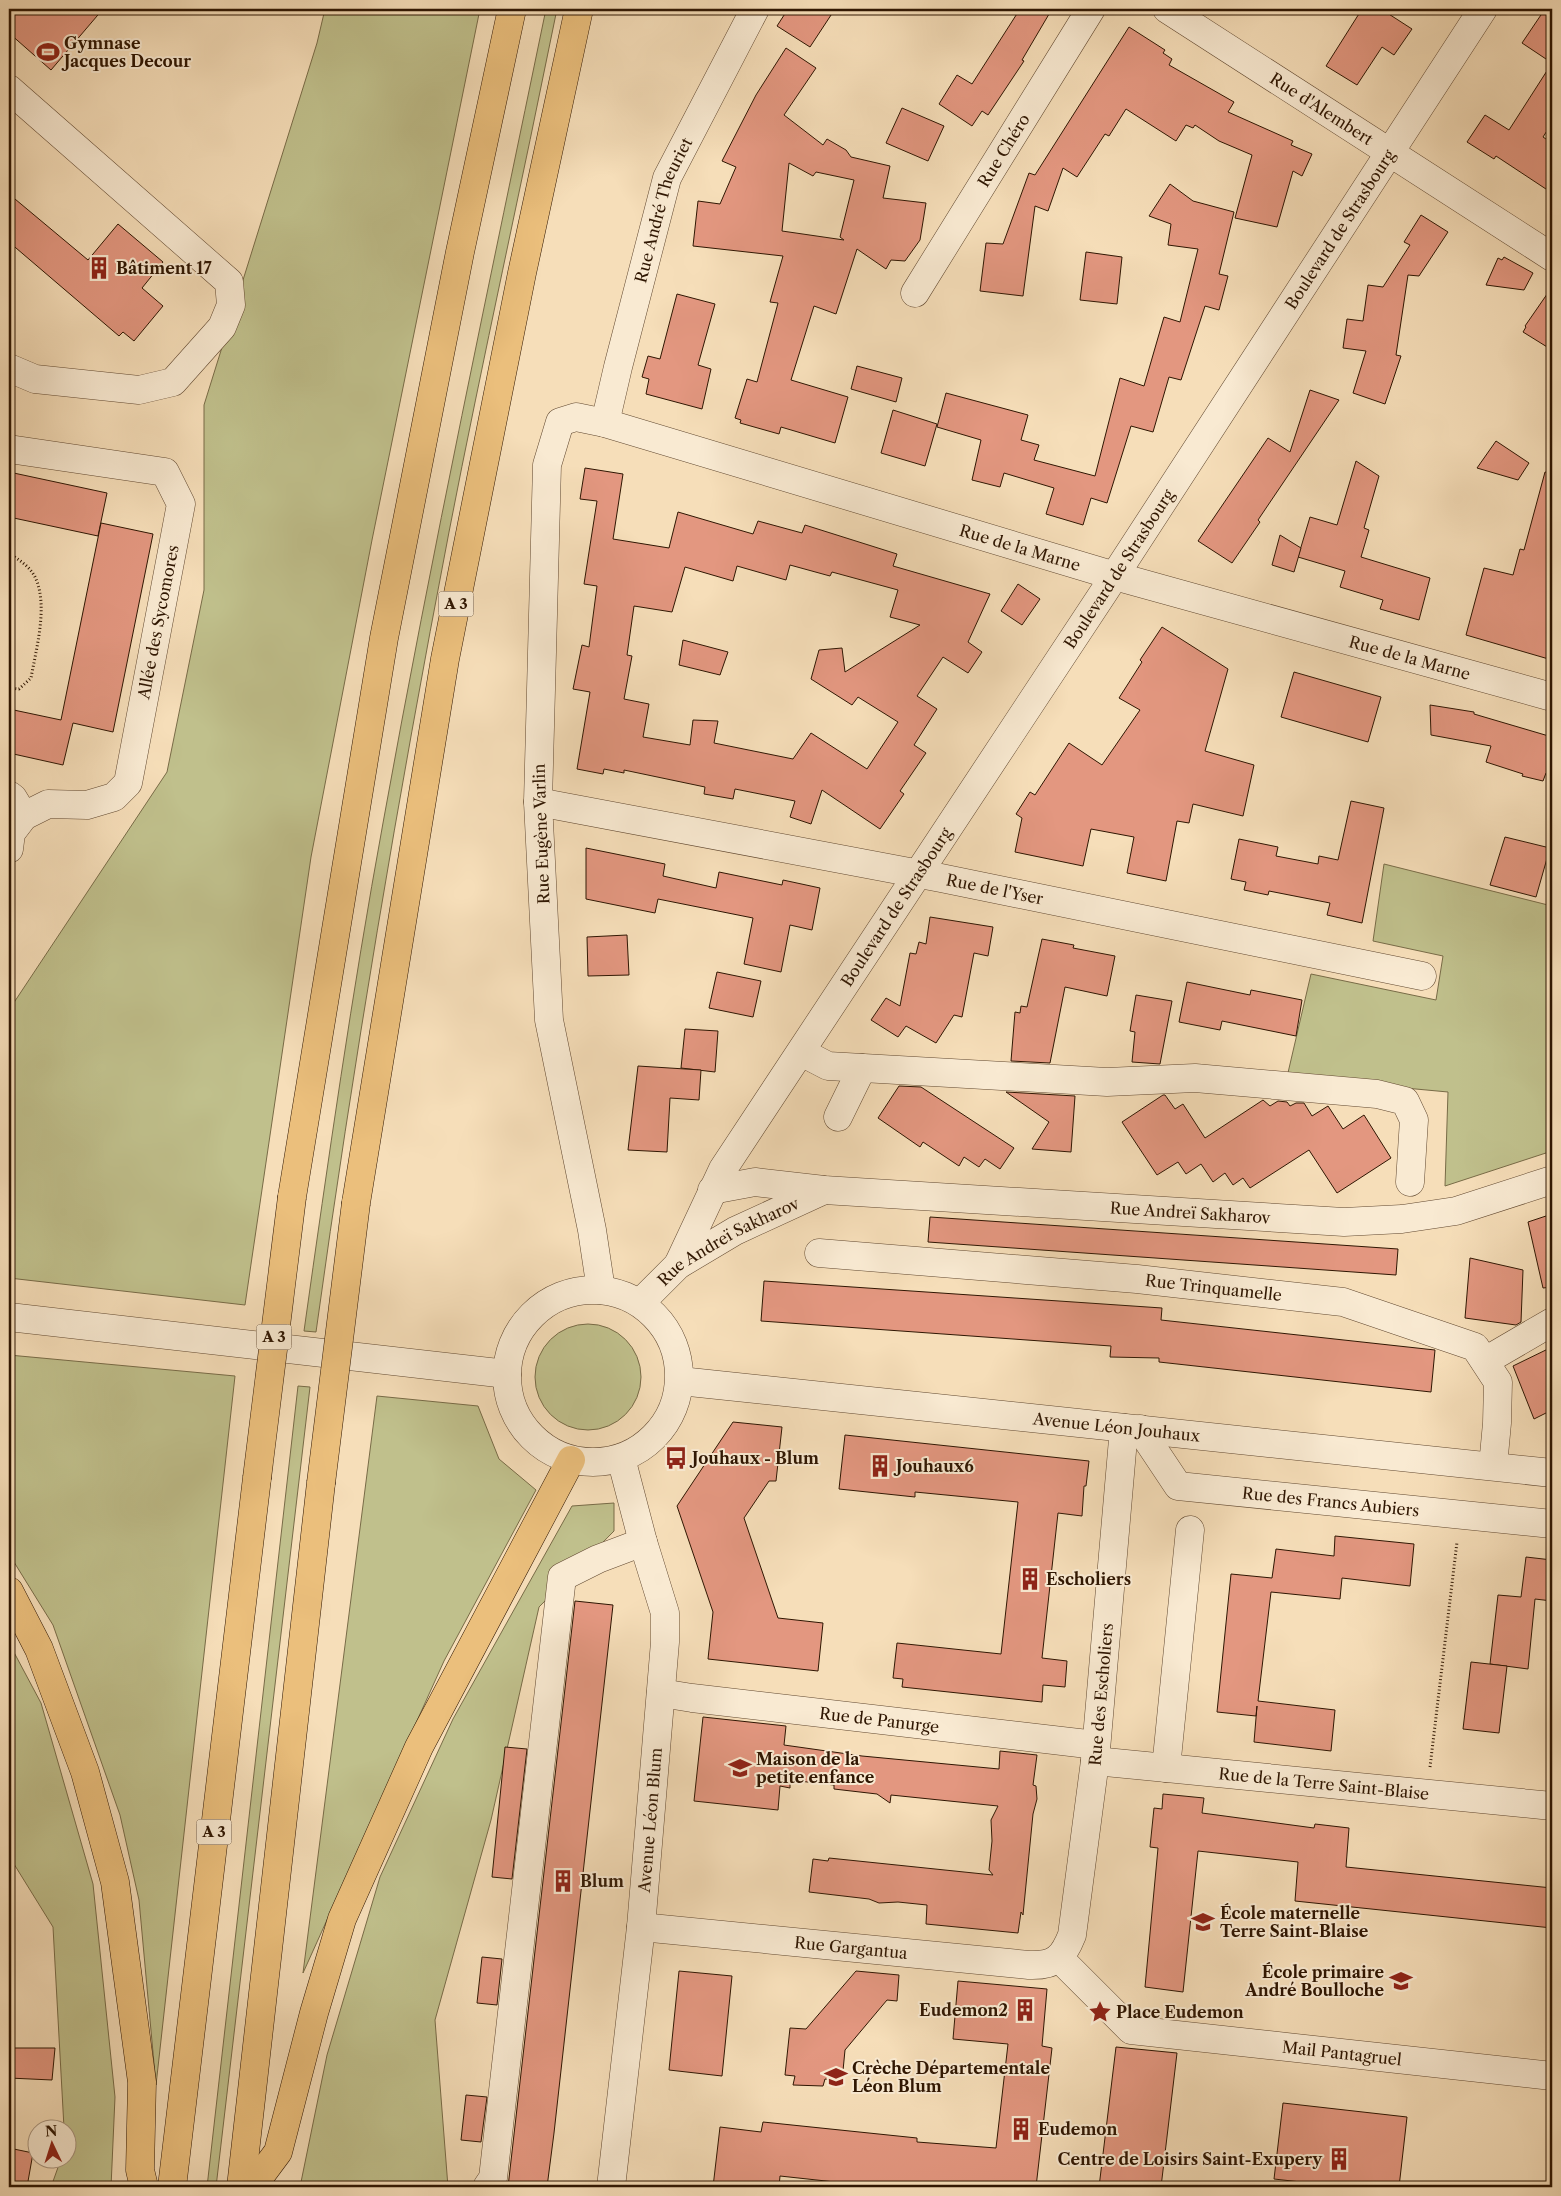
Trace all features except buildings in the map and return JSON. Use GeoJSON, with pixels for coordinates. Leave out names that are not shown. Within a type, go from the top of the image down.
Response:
{"type":"FeatureCollection","features":[{"type":"Feature","properties":{"kind":"highway","name":"A 3"},"geometry":{"type":"LineString","coordinates":[[172,2187],[292,1197],[384,638],[460,252],[512,9]]}},
{"type":"Feature","properties":{"kind":"highway","name":"A 3"},"geometry":{"type":"LineString","coordinates":[[241,2187],[321,1483],[356,1203],[444,659],[522,273],[579,9]]}},
{"type":"Feature","properties":{"kind":"highway"},"geometry":{"type":"LineString","coordinates":[[252,2187],[278,2152],[314,2012],[342,1919],[419,1747],[571,1460]]}},
{"type":"Feature","properties":{"kind":"highway"},"geometry":{"type":"LineString","coordinates":[[9,1591],[39,1649],[85,1772],[115,1882],[142,2082],[140,2170],[144,2187]]}},
{"type":"Feature","properties":{"kind":"street","name":"Rue André Theuriet"},"geometry":{"type":"LineString","coordinates":[[606,424],[618,367],[668,178],[755,9]]}},
{"type":"Feature","properties":{"kind":"street","name":"Rue Chéro"},"geometry":{"type":"LineString","coordinates":[[915,293],[1091,9]]}},
{"type":"Feature","properties":{"kind":"street","name":"Rue d'Alembert"},"geometry":{"type":"LineString","coordinates":[[1168,9],[1390,150],[1552,256]]}},
{"type":"Feature","properties":{"kind":"street","name":"Boulevard de Strasbourg"},"geometry":{"type":"LineString","coordinates":[[678,1265],[712,1190],[752,1126],[1115,576],[1390,150],[1484,9]]}},
{"type":"Feature","properties":{"kind":"street"},"geometry":{"type":"LineString","coordinates":[[9,89],[229,282],[231,305],[222,327],[173,382],[139,390],[35,379],[9,368]]}},
{"type":"Feature","properties":{"kind":"street","name":"Rue Eugène Varlin"},"geometry":{"type":"LineString","coordinates":[[601,1290],[592,1230],[549,1020],[538,802],[547,465],[560,422],[576,417],[606,424]]}},
{"type":"Feature","properties":{"kind":"street","name":"Rue de la Marne"},"geometry":{"type":"LineString","coordinates":[[606,424],[1115,576],[1552,697]]}},
{"type":"Feature","properties":{"kind":"street","name":"Allée des Sycomores"},"geometry":{"type":"LineString","coordinates":[[9,449],[165,472],[181,504],[128,783],[114,797],[88,805],[48,804],[16,806],[9,849]]}},
{"type":"Feature","properties":{"kind":"street","name":"Rue de l'Yser"},"geometry":{"type":"LineString","coordinates":[[538,802],[918,874],[1422,976]]}},
{"type":"Feature","properties":{"kind":"street"},"geometry":{"type":"LineString","coordinates":[[801,1052],[828,1066],[1107,1082],[1195,1078],[1377,1094],[1405,1101],[1414,1120],[1410,1182]]}},
{"type":"Feature","properties":{"kind":"street"},"geometry":{"type":"LineString","coordinates":[[838,1117],[862,1068]]}},
{"type":"Feature","properties":{"kind":"street"},"geometry":{"type":"LineString","coordinates":[[678,1265],[750,1204],[756,1182],[752,1126]]}},
{"type":"Feature","properties":{"kind":"street","name":"Rue Andreï Sakharov"},"geometry":{"type":"LineString","coordinates":[[712,1190],[756,1182],[824,1190],[1344,1222],[1402,1219],[1456,1211],[1552,1180]]}},
{"type":"Feature","properties":{"kind":"street","name":"Rue Andreï Sakharov"},"geometry":{"type":"LineString","coordinates":[[640,1303],[678,1265],[735,1231],[824,1190]]}},
{"type":"Feature","properties":{"kind":"street","name":"Rue Trinquamelle"},"geometry":{"type":"LineString","coordinates":[[819,1253],[1137,1278],[1343,1302],[1475,1347],[1498,1382],[1498,1423],[1493,1466]]}},
{"type":"Feature","properties":{"kind":"street"},"geometry":{"type":"LineString","coordinates":[[601,1290],[621,1294],[640,1303],[659,1320],[673,1341],[680,1366],[680,1380],[672,1413],[659,1432],[642,1448],[621,1458],[596,1462],[571,1460],[545,1448],[524,1428],[510,1402],[507,1374],[512,1346],[526,1322],[547,1303],[573,1292],[601,1290]]}},
{"type":"Feature","properties":{"kind":"street"},"geometry":{"type":"LineString","coordinates":[[9,1317],[507,1374]]}},
{"type":"Feature","properties":{"kind":"street"},"geometry":{"type":"LineString","coordinates":[[1485,1361],[1552,1322]]}},
{"type":"Feature","properties":{"kind":"street","name":"Avenue Léon Jouhaux"},"geometry":{"type":"LineString","coordinates":[[680,1380],[1552,1473]]}},
{"type":"Feature","properties":{"kind":"street","name":"Rue des Francs Aubiers"},"geometry":{"type":"LineString","coordinates":[[1132,1428],[1178,1486],[1552,1524]]}},
{"type":"Feature","properties":{"kind":"street","name":"Rue des Escholiers"},"geometry":{"type":"LineString","coordinates":[[1060,1958],[1067,1948],[1072,1935],[1096,1753],[1132,1428]]}},
{"type":"Feature","properties":{"kind":"street","name":"Avenue Léon Blum"},"geometry":{"type":"LineString","coordinates":[[610,2187],[641,1927],[662,1693],[665,1613],[642,1542],[621,1458]]}},
{"type":"Feature","properties":{"kind":"street"},"geometry":{"type":"LineString","coordinates":[[1166,1768],[1190,1530]]}},
{"type":"Feature","properties":{"kind":"street"},"geometry":{"type":"LineString","coordinates":[[487,2187],[493,2178],[562,1576],[598,1559],[642,1542]]}},
{"type":"Feature","properties":{"kind":"street","name":"Rue de Panurge"},"geometry":{"type":"LineString","coordinates":[[662,1693],[1096,1753]]}},
{"type":"Feature","properties":{"kind":"street","name":"Rue de la Terre Saint-Blaise"},"geometry":{"type":"LineString","coordinates":[[1096,1753],[1166,1768],[1552,1806]]}},
{"type":"Feature","properties":{"kind":"street","name":"Rue Gargantua"},"geometry":{"type":"LineString","coordinates":[[641,1927],[1029,1965],[1049,1964],[1060,1958]]}},
{"type":"Feature","properties":{"kind":"street","name":"Mail Pantagruel"},"geometry":{"type":"LineString","coordinates":[[1060,1958],[1131,2030],[1552,2076]]}},
{"type":"Feature","properties":{"kind":"path"},"geometry":{"type":"LineString","coordinates":[[9,553],[24,563],[36,579],[40,600],[40,631],[31,678],[18,689],[9,688]]}},
{"type":"Feature","properties":{"kind":"path"},"geometry":{"type":"LineString","coordinates":[[1427,1794],[1460,1514]]}},
{"type":"Feature","properties":{"kind":"green space"},"geometry":{"type":"Polygon","coordinates":[[[325,9],[480,9],[372,540],[311,857],[245,1305],[9,1278],[9,1010],[167,772],[204,590],[204,405],[317,43],[325,9]]]}},
{"type":"Feature","properties":{"kind":"green space"},"geometry":{"type":"Polygon","coordinates":[[[546,9],[557,9],[462,466],[430,631],[377,931],[316,1332],[304,1331],[331,1140],[383,823],[441,517],[546,9]]]}},
{"type":"Feature","properties":{"kind":"green space"},"geometry":{"type":"Polygon","coordinates":[[[1384,864],[1552,906],[1552,1151],[1445,1186],[1448,1092],[1287,1077],[1311,974],[1436,1000],[1443,956],[1373,941],[1384,864]]]}},
{"type":"Feature","properties":{"kind":"green space"},"geometry":{"type":"Polygon","coordinates":[[[588,1324],[608,1328],[625,1340],[637,1357],[641,1377],[637,1397],[625,1414],[608,1426],[588,1430],[568,1426],[551,1414],[539,1397],[535,1377],[539,1357],[551,1340],[568,1328],[588,1324]]]}},
{"type":"Feature","properties":{"kind":"green space"},"geometry":{"type":"Polygon","coordinates":[[[9,1355],[235,1376],[156,2085],[139,1900],[120,1815],[53,1625],[9,1554],[9,1355]]]}},
{"type":"Feature","properties":{"kind":"green space"},"geometry":{"type":"Polygon","coordinates":[[[298,1386],[310,1387],[216,2187],[207,2187],[298,1386]]]}},
{"type":"Feature","properties":{"kind":"green space"},"geometry":{"type":"Polygon","coordinates":[[[377,1396],[478,1406],[499,1459],[536,1490],[444,1661],[303,1973],[377,1396]]]}},
{"type":"Feature","properties":{"kind":"green space"},"geometry":{"type":"Polygon","coordinates":[[[614,1503],[614,1531],[539,1607],[491,1820],[435,2020],[448,2187],[300,2187],[327,2055],[380,1877],[453,1719],[572,1506],[614,1503]]]}},
{"type":"Feature","properties":{"kind":"green space"},"geometry":{"type":"Polygon","coordinates":[[[9,1643],[41,1703],[93,1884],[115,2097],[111,2187],[51,2187],[58,2168],[78,2168],[78,2118],[63,2118],[53,1927],[9,1856],[9,1643]]]}},
{"type":"Feature","properties":{"kind":"place","name":"Gymnase Jacques Decour"},"geometry":{"type":"Point","coordinates":[48,52]}},
{"type":"Feature","properties":{"kind":"place","name":"Bâtiment 17"},"geometry":{"type":"Point","coordinates":[99,268]}},
{"type":"Feature","properties":{"kind":"place","name":"Jouhaux - Blum"},"geometry":{"type":"Point","coordinates":[676,1458]}},
{"type":"Feature","properties":{"kind":"place","name":"Jouhaux6"},"geometry":{"type":"Point","coordinates":[880,1466]}},
{"type":"Feature","properties":{"kind":"place","name":"Escholiers"},"geometry":{"type":"Point","coordinates":[1030,1579]}},
{"type":"Feature","properties":{"kind":"place","name":"Maison de la petite enfance"},"geometry":{"type":"Point","coordinates":[740,1768]}},
{"type":"Feature","properties":{"kind":"place","name":"Blum"},"geometry":{"type":"Point","coordinates":[563,1881]}},
{"type":"Feature","properties":{"kind":"place","name":"École maternelle Terre Saint-Blaise"},"geometry":{"type":"Point","coordinates":[1203,1922]}},
{"type":"Feature","properties":{"kind":"place","name":"École primaire André Boulloche"},"geometry":{"type":"Point","coordinates":[1401,1981]}},
{"type":"Feature","properties":{"kind":"place","name":"Eudemon2"},"geometry":{"type":"Point","coordinates":[1025,2010]}},
{"type":"Feature","properties":{"kind":"place","name":"Place Eudemon"},"geometry":{"type":"Point","coordinates":[1100,2012]}},
{"type":"Feature","properties":{"kind":"place","name":"Crèche Départementale Léon Blum"},"geometry":{"type":"Point","coordinates":[836,2077]}},
{"type":"Feature","properties":{"kind":"place","name":"Eudemon"},"geometry":{"type":"Point","coordinates":[1021,2129]}},
{"type":"Feature","properties":{"kind":"place","name":"Centre de Loisirs Saint-Exupery"},"geometry":{"type":"Point","coordinates":[1339,2159]}}]}
